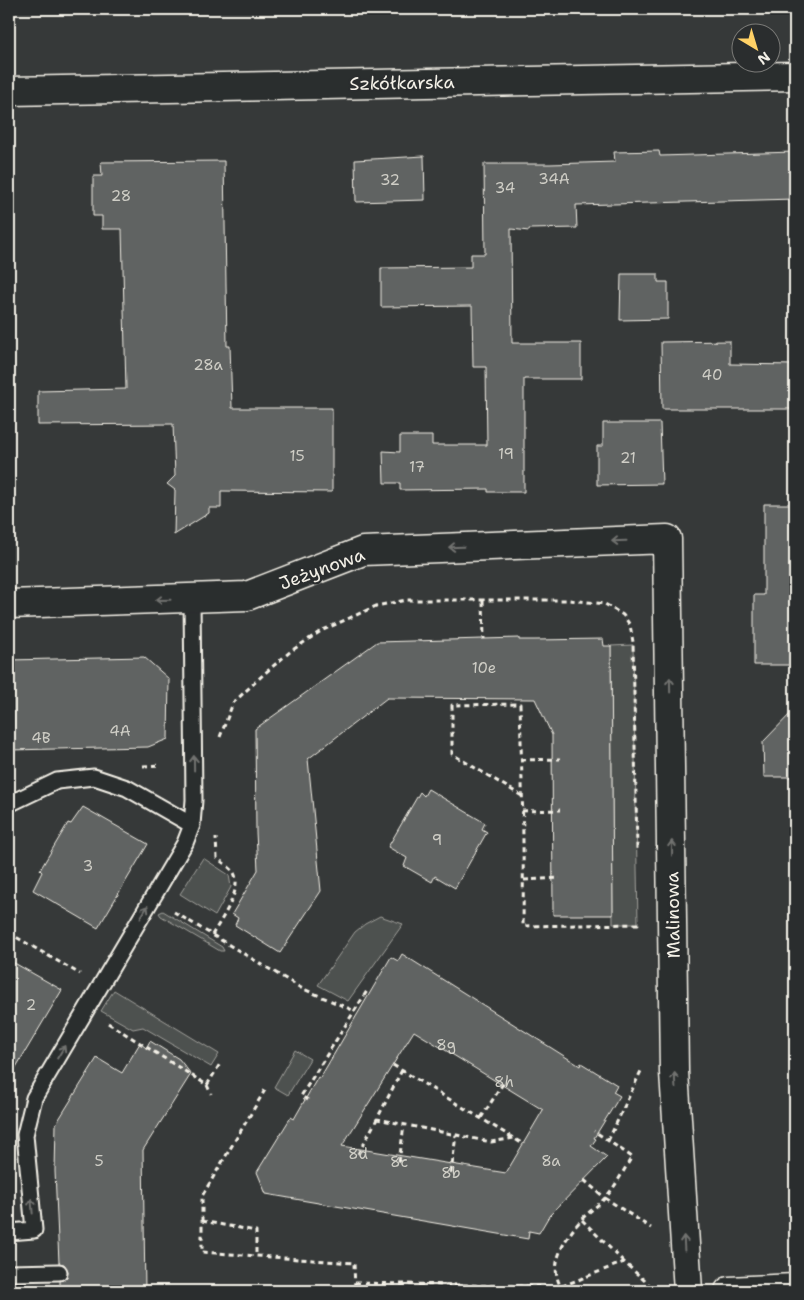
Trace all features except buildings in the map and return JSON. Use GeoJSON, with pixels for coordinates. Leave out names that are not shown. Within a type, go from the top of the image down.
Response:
{"type":"FeatureCollection","features":[{"type":"Feature","properties":{"kind":"street","name":"Szkółkarska"},"geometry":{"type":"LineString","coordinates":[[9,91],[795,76]]}},
{"type":"Feature","properties":{"kind":"street","name":"Jeżynowa"},"geometry":{"type":"LineString","coordinates":[[9,604],[247,596],[363,551],[668,539]]}},
{"type":"Feature","properties":{"kind":"street","name":"Malinowa"},"geometry":{"type":"LineString","coordinates":[[668,539],[674,1072],[688,1291]]}},
{"type":"Feature","properties":{"kind":"street"},"geometry":{"type":"LineString","coordinates":[[729,1291],[795,1288]]}},
{"type":"Feature","properties":{"kind":"lane"},"geometry":{"type":"LineString","coordinates":[[9,1232],[34,1230],[25,1135],[33,1101],[185,843],[192,825],[194,800],[192,599]]}},
{"type":"Feature","properties":{"kind":"lane"},"geometry":{"type":"LineString","coordinates":[[9,804],[58,781],[94,777],[127,788],[192,825]]}},
{"type":"Feature","properties":{"kind":"lane"},"geometry":{"type":"LineString","coordinates":[[9,1273],[59,1272]]}},
{"type":"Feature","properties":{"kind":"path"},"geometry":{"type":"LineString","coordinates":[[218,742],[233,703],[291,651],[321,631],[376,606],[406,600],[569,600],[605,604],[623,616],[630,625],[633,642],[637,856]]}},
{"type":"Feature","properties":{"kind":"path"},"geometry":{"type":"LineString","coordinates":[[483,601],[484,639]]}},
{"type":"Feature","properties":{"kind":"path"},"geometry":{"type":"LineString","coordinates":[[522,796],[452,754],[452,705],[520,704],[524,880],[523,926],[638,924],[638,914]]}},
{"type":"Feature","properties":{"kind":"path"},"geometry":{"type":"LineString","coordinates":[[521,760],[560,759]]}},
{"type":"Feature","properties":{"kind":"path"},"geometry":{"type":"LineString","coordinates":[[147,766],[160,765]]}},
{"type":"Feature","properties":{"kind":"path"},"geometry":{"type":"LineString","coordinates":[[522,811],[560,810]]}},
{"type":"Feature","properties":{"kind":"path"},"geometry":{"type":"LineString","coordinates":[[212,935],[229,906],[236,883],[234,872],[217,858],[216,836]]}},
{"type":"Feature","properties":{"kind":"path"},"geometry":{"type":"LineString","coordinates":[[524,880],[560,878]]}},
{"type":"Feature","properties":{"kind":"path"},"geometry":{"type":"LineString","coordinates":[[152,899],[301,988],[355,1011]]}},
{"type":"Feature","properties":{"kind":"path"},"geometry":{"type":"LineString","coordinates":[[9,934],[88,978]]}},
{"type":"Feature","properties":{"kind":"path"},"geometry":{"type":"LineString","coordinates":[[308,1100],[301,1096],[367,992]]}},
{"type":"Feature","properties":{"kind":"path"},"geometry":{"type":"LineString","coordinates":[[87,1008],[207,1085],[211,1094]]}},
{"type":"Feature","properties":{"kind":"path"},"geometry":{"type":"LineString","coordinates":[[207,1085],[220,1064]]}},
{"type":"Feature","properties":{"kind":"path"},"geometry":{"type":"LineString","coordinates":[[608,1140],[645,1064]]}},
{"type":"Feature","properties":{"kind":"path"},"geometry":{"type":"LineString","coordinates":[[393,1065],[523,1144]]}},
{"type":"Feature","properties":{"kind":"path"},"geometry":{"type":"LineString","coordinates":[[358,1154],[402,1070]]}},
{"type":"Feature","properties":{"kind":"path"},"geometry":{"type":"LineString","coordinates":[[482,1118],[504,1082]]}},
{"type":"Feature","properties":{"kind":"path"},"geometry":{"type":"LineString","coordinates":[[265,1090],[202,1196],[202,1252],[354,1263],[355,1291]]}},
{"type":"Feature","properties":{"kind":"path"},"geometry":{"type":"LineString","coordinates":[[376,1119],[491,1142],[514,1138]]}},
{"type":"Feature","properties":{"kind":"path"},"geometry":{"type":"LineString","coordinates":[[399,1162],[404,1125]]}},
{"type":"Feature","properties":{"kind":"path"},"geometry":{"type":"LineString","coordinates":[[564,1291],[560,1287],[556,1272],[560,1249],[582,1220],[605,1198],[632,1157],[594,1131]]}},
{"type":"Feature","properties":{"kind":"path"},"geometry":{"type":"LineString","coordinates":[[451,1173],[456,1135]]}},
{"type":"Feature","properties":{"kind":"path"},"geometry":{"type":"LineString","coordinates":[[584,1180],[605,1198],[654,1230]]}},
{"type":"Feature","properties":{"kind":"path"},"geometry":{"type":"LineString","coordinates":[[582,1220],[656,1291]]}},
{"type":"Feature","properties":{"kind":"path"},"geometry":{"type":"LineString","coordinates":[[202,1221],[256,1231],[256,1256]]}},
{"type":"Feature","properties":{"kind":"path"},"geometry":{"type":"LineString","coordinates":[[355,1283],[560,1287],[624,1262]]}},
{"type":"Feature","properties":{"kind":"shaded area"},"geometry":{"type":"Polygon","coordinates":[[[633,645],[638,924],[613,924],[611,646],[633,645]]]}},
{"type":"Feature","properties":{"kind":"shaded area"},"geometry":{"type":"Polygon","coordinates":[[[203,858],[229,875],[231,887],[215,916],[180,894],[203,858]]]}},
{"type":"Feature","properties":{"kind":"shaded area"},"geometry":{"type":"Polygon","coordinates":[[[163,911],[222,947],[224,951],[220,951],[161,916],[159,913],[163,911]]]}},
{"type":"Feature","properties":{"kind":"shaded area"},"geometry":{"type":"Polygon","coordinates":[[[380,916],[403,924],[348,1001],[318,985],[355,932],[380,916]]]}},
{"type":"Feature","properties":{"kind":"shaded area"},"geometry":{"type":"Polygon","coordinates":[[[114,990],[219,1054],[211,1067],[143,1027],[133,1029],[101,1011],[114,990]]]}},
{"type":"Feature","properties":{"kind":"shaded area"},"geometry":{"type":"Polygon","coordinates":[[[295,1050],[310,1059],[288,1095],[274,1087],[295,1050]]]}}]}
